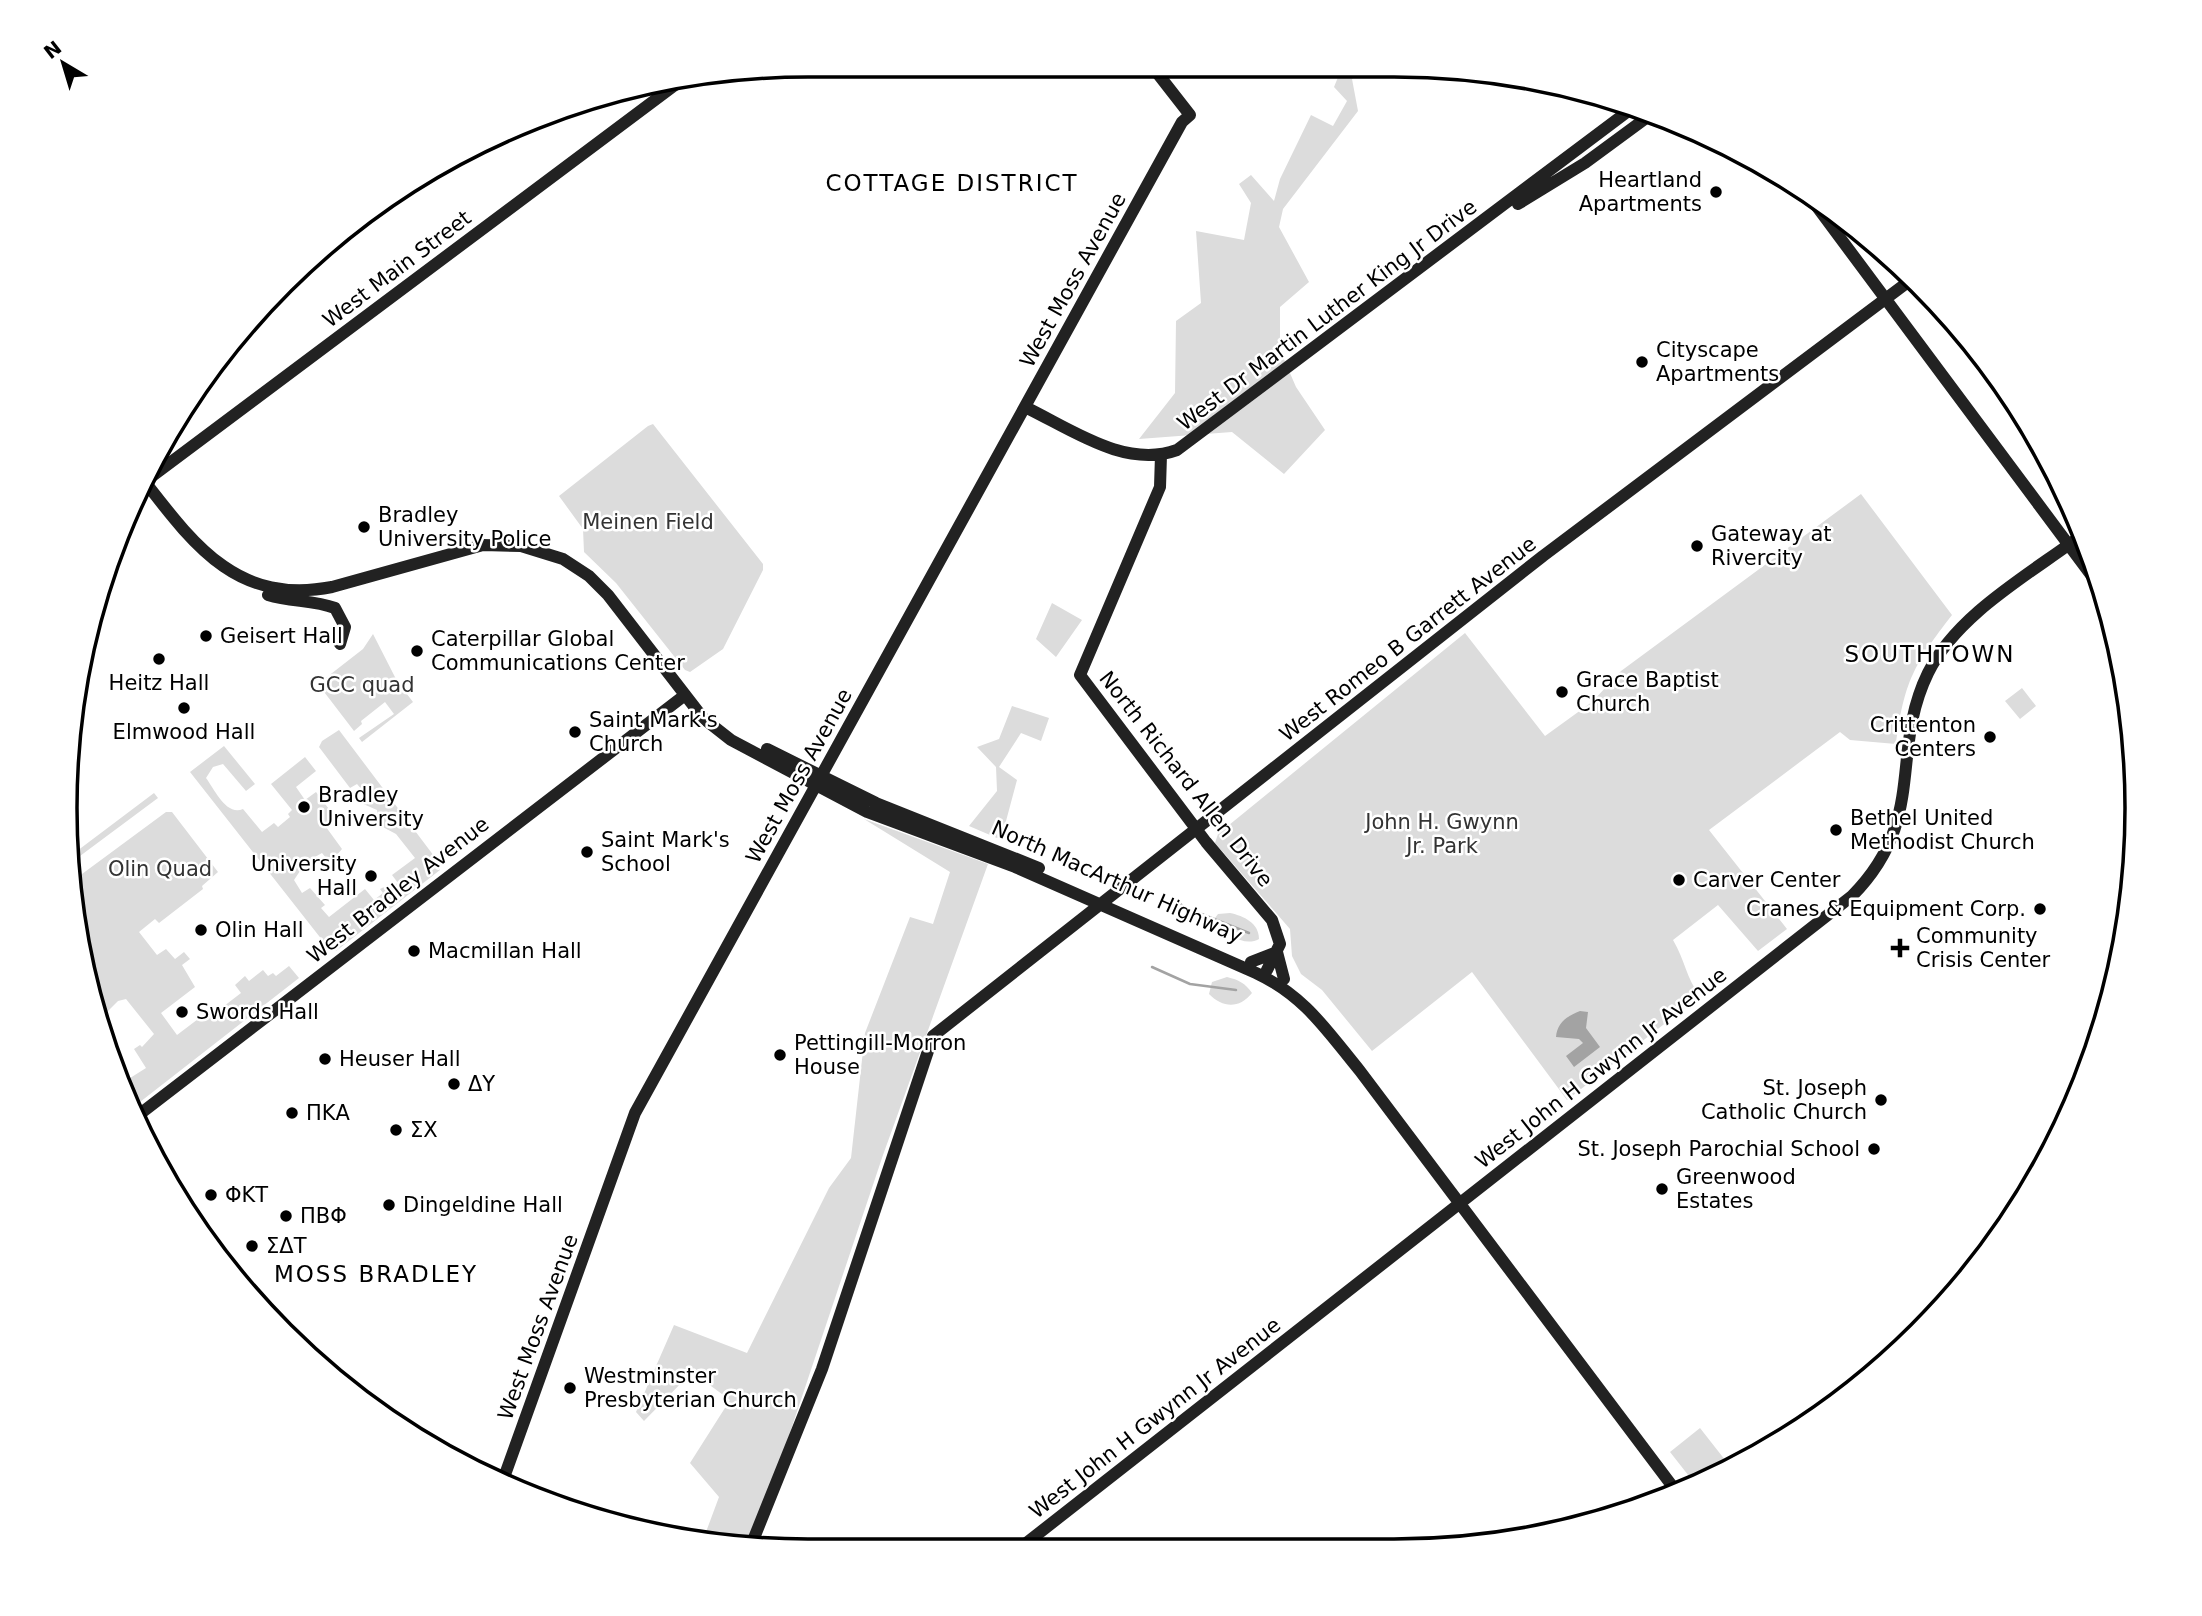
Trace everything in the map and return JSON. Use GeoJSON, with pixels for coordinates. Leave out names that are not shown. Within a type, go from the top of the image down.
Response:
{"type":"FeatureCollection","features":[{"type":"Feature","properties":{"kind":"street","name":"West Moss Avenue"},"geometry":{"type":"LineString","coordinates":[[506,1473],[635,1113],[1182,122],[1190,116],[1160,77]]}},
{"type":"Feature","properties":{"kind":"street","name":"West Main Street"},"geometry":{"type":"LineString","coordinates":[[161,468],[667,91]]}},
{"type":"Feature","properties":{"kind":"street","name":"West Dr Martin Luther King Jr Drive"},"geometry":{"type":"LineString","coordinates":[[1161,455],[1195,439],[1623,114]]}},
{"type":"Feature","properties":{"kind":"street"},"geometry":{"type":"LineString","coordinates":[[1475,228],[1572,172],[1642,121]]}},
{"type":"Feature","properties":{"kind":"street"},"geometry":{"type":"LineString","coordinates":[[1826,219],[2082,563]]}},
{"type":"Feature","properties":{"kind":"street","name":"West Romeo B Garrett Avenue"},"geometry":{"type":"LineString","coordinates":[[755,1537],[822,1369],[933,1036],[1542,556],[1904,285]]}},
{"type":"Feature","properties":{"kind":"street"},"geometry":{"type":"LineString","coordinates":[[1025,407],[1115,450],[1143,457],[1161,455]]}},
{"type":"Feature","properties":{"kind":"street","name":"North Richard Allen Drive"},"geometry":{"type":"LineString","coordinates":[[1161,455],[1161,485],[1080,675],[1197,830],[1262,906],[1278,932],[1280,942],[1277,952],[1284,979]]}},
{"type":"Feature","properties":{"kind":"street"},"geometry":{"type":"LineString","coordinates":[[149,491],[195,545],[223,567],[272,589],[310,591],[483,545],[536,550],[563,559],[589,576],[608,595],[685,695]]}},
{"type":"Feature","properties":{"kind":"street","name":"West John H Gwynn Jr Avenue"},"geometry":{"type":"LineString","coordinates":[[1031,1539],[1807,933],[1860,887],[1882,858],[1898,821],[1914,715],[1924,682],[1937,657],[1970,618],[2074,541]]}},
{"type":"Feature","properties":{"kind":"street"},"geometry":{"type":"LineString","coordinates":[[252,582],[262,593],[284,599],[314,600],[335,607],[345,627],[340,644]]}},
{"type":"Feature","properties":{"kind":"street","name":"North MacArthur Highway"},"geometry":{"type":"LineString","coordinates":[[685,695],[703,718],[718,730],[819,781],[1003,852],[1095,897],[1251,962],[1284,979],[1320,1010],[1360,1071]]}},
{"type":"Feature","properties":{"kind":"street","name":"West Bradley Avenue"},"geometry":{"type":"LineString","coordinates":[[143,1111],[685,695]]}},
{"type":"Feature","properties":{"kind":"street","name":"North MacArthur Highway"},"geometry":{"type":"LineString","coordinates":[[1118,907],[1282,987],[1313,1013],[1360,1071],[1671,1484]]}},
{"type":"Feature","properties":{"kind":"street"},"geometry":{"type":"LineString","coordinates":[[1251,962],[1277,952]]}},
{"type":"Feature","properties":{"kind":"street"},"geometry":{"type":"LineString","coordinates":[[1267,970],[1277,952]]}},
{"type":"Feature","properties":{"kind":"green space"},"geometry":{"type":"Polygon","coordinates":[[[1338,77],[1355,77],[1352,79],[1358,111],[1283,209],[1279,227],[1309,282],[1280,307],[1280,350],[1296,387],[1325,430],[1284,474],[1232,432],[1139,439],[1175,393],[1176,321],[1201,303],[1196,231],[1244,240],[1251,203],[1239,184],[1251,175],[1274,201],[1280,179],[1311,115],[1333,126],[1347,101],[1334,87],[1338,77]]]}},
{"type":"Feature","properties":{"kind":"green space","name":"Meinen Field"},"geometry":{"type":"Polygon","coordinates":[[[653,424],[763,564],[763,570],[723,649],[690,672],[685,670],[616,583],[584,552],[583,529],[559,496],[653,424]]]}},
{"type":"Feature","properties":{"kind":"green space","name":"John H. Gwynn Jr. Park"},"geometry":{"type":"Polygon","coordinates":[[[1861,494],[1952,615],[1928,647],[1913,675],[1903,705],[1896,744],[1850,740],[1840,732],[1709,830],[1787,929],[1758,951],[1718,905],[1673,940],[1700,996],[1567,1100],[1472,972],[1372,1051],[1322,990],[1301,974],[1292,956],[1290,929],[1215,843],[1218,834],[1465,633],[1545,736],[1592,702],[1621,671],[1861,494]]]}},
{"type":"Feature","properties":{"kind":"green space"},"geometry":{"type":"Polygon","coordinates":[[[1052,603],[1082,620],[1056,657],[1036,639],[1052,603]]]}},
{"type":"Feature","properties":{"kind":"green space","name":"GCC quad"},"geometry":{"type":"Polygon","coordinates":[[[373,634],[397,681],[413,702],[362,742],[359,738],[394,714],[385,702],[361,721],[362,724],[354,731],[318,684],[363,649],[373,634]]]}},
{"type":"Feature","properties":{"kind":"green space"},"geometry":{"type":"Polygon","coordinates":[[[2022,688],[2036,706],[2020,719],[2005,701],[2022,688]]]}},
{"type":"Feature","properties":{"kind":"green space"},"geometry":{"type":"Polygon","coordinates":[[[1012,706],[1049,718],[1041,741],[1021,733],[999,767],[1017,780],[1002,836],[997,838],[969,826],[997,791],[996,767],[977,747],[999,739],[1012,706]]]}},
{"type":"Feature","properties":{"kind":"green space"},"geometry":{"type":"Polygon","coordinates":[[[339,730],[440,864],[440,870],[336,951],[330,950],[190,772],[224,746],[255,784],[246,791],[223,764],[213,767],[206,778],[226,805],[231,809],[243,809],[262,832],[274,823],[278,827],[290,817],[288,814],[292,810],[271,784],[305,757],[316,771],[296,787],[305,800],[316,792],[332,813],[326,827],[342,849],[330,863],[322,853],[306,862],[294,880],[302,893],[310,888],[325,905],[321,908],[329,917],[365,889],[374,900],[383,893],[380,889],[398,883],[392,875],[415,858],[396,834],[379,825],[377,810],[361,803],[368,797],[357,784],[350,788],[319,747],[322,741],[339,730]]]}},
{"type":"Feature","properties":{"kind":"green space"},"geometry":{"type":"Polygon","coordinates":[[[154,793],[158,798],[80,856],[79,850],[154,793]]]}},
{"type":"Feature","properties":{"kind":"green space","name":"Olin Quad"},"geometry":{"type":"Polygon","coordinates":[[[166,812],[172,812],[218,872],[202,886],[203,889],[159,923],[155,919],[139,932],[157,955],[166,949],[175,959],[184,952],[190,959],[182,965],[195,987],[161,1013],[177,1035],[206,1013],[215,1013],[241,993],[235,985],[245,976],[249,981],[263,970],[268,976],[273,973],[276,976],[289,966],[299,978],[139,1102],[129,1078],[146,1068],[134,1049],[140,1045],[142,1047],[154,1034],[126,999],[118,1001],[107,1012],[91,951],[83,903],[82,874],[166,812]]]}},
{"type":"Feature","properties":{"kind":"green space"},"geometry":{"type":"Polygon","coordinates":[[[864,819],[988,864],[883,1155],[753,1536],[706,1532],[719,1497],[690,1463],[730,1400],[692,1372],[644,1421],[636,1412],[674,1325],[747,1353],[829,1188],[851,1158],[865,1033],[910,917],[933,924],[950,872],[864,819]]]}},
{"type":"Feature","properties":{"kind":"green space"},"geometry":{"type":"Polygon","coordinates":[[[1230,913],[1250,921],[1259,939],[1242,941],[1217,925],[1215,918],[1218,914],[1230,913]]]}},
{"type":"Feature","properties":{"kind":"green space"},"geometry":{"type":"Polygon","coordinates":[[[1227,977],[1241,982],[1252,993],[1242,1002],[1231,1005],[1214,999],[1209,994],[1212,982],[1227,977]]]}},
{"type":"Feature","properties":{"kind":"green space"},"geometry":{"type":"Polygon","coordinates":[[[1700,1428],[1725,1460],[1689,1476],[1670,1452],[1700,1428]]]}},
{"type":"Feature","properties":{"kind":"shaded area"},"geometry":{"type":"Polygon","coordinates":[[[1580,1011],[1588,1012],[1586,1028],[1600,1047],[1574,1067],[1566,1056],[1583,1043],[1579,1039],[1556,1037],[1563,1021],[1580,1011]]]}},
{"type":"Feature","properties":{"kind":"waterway"},"geometry":{"type":"LineString","coordinates":[[1174,899],[1184,907],[1249,933]]}},
{"type":"Feature","properties":{"kind":"waterway"},"geometry":{"type":"LineString","coordinates":[[1152,967],[1190,984],[1236,990]]}},
{"type":"Feature","properties":{"kind":"place","name":"Heartland Apartments"},"geometry":{"type":"Point","coordinates":[1716,192]}},
{"type":"Feature","properties":{"kind":"place","name":"Cityscape Apartments"},"geometry":{"type":"Point","coordinates":[1642,362]}},
{"type":"Feature","properties":{"kind":"place","name":"Bradley University Police"},"geometry":{"type":"Point","coordinates":[364,527]}},
{"type":"Feature","properties":{"kind":"place","name":"Gateway at Rivercity"},"geometry":{"type":"Point","coordinates":[1697,546]}},
{"type":"Feature","properties":{"kind":"place","name":"Geisert Hall"},"geometry":{"type":"Point","coordinates":[206,636]}},
{"type":"Feature","properties":{"kind":"place","name":"Caterpillar Global Communications Center"},"geometry":{"type":"Point","coordinates":[417,651]}},
{"type":"Feature","properties":{"kind":"place","name":"Heitz Hall"},"geometry":{"type":"Point","coordinates":[159,659]}},
{"type":"Feature","properties":{"kind":"place","name":"Grace Baptist Church"},"geometry":{"type":"Point","coordinates":[1562,692]}},
{"type":"Feature","properties":{"kind":"place","name":"Elmwood Hall"},"geometry":{"type":"Point","coordinates":[184,708]}},
{"type":"Feature","properties":{"kind":"place","name":"Saint Mark's Church"},"geometry":{"type":"Point","coordinates":[575,732]}},
{"type":"Feature","properties":{"kind":"place","name":"Crittenton Centers"},"geometry":{"type":"Point","coordinates":[1990,737]}},
{"type":"Feature","properties":{"kind":"place","name":"Bradley University"},"geometry":{"type":"Point","coordinates":[304,807]}},
{"type":"Feature","properties":{"kind":"place","name":"Bethel United Methodist Church"},"geometry":{"type":"Point","coordinates":[1836,830]}},
{"type":"Feature","properties":{"kind":"place","name":"Saint Mark's School"},"geometry":{"type":"Point","coordinates":[587,852]}},
{"type":"Feature","properties":{"kind":"place","name":"University Hall"},"geometry":{"type":"Point","coordinates":[371,876]}},
{"type":"Feature","properties":{"kind":"place","name":"Carver Center"},"geometry":{"type":"Point","coordinates":[1679,880]}},
{"type":"Feature","properties":{"kind":"place","name":"Cranes & Equipment Corp."},"geometry":{"type":"Point","coordinates":[2040,909]}},
{"type":"Feature","properties":{"kind":"place","name":"Olin Hall"},"geometry":{"type":"Point","coordinates":[201,930]}},
{"type":"Feature","properties":{"kind":"place","name":"Community Crisis Center"},"geometry":{"type":"Point","coordinates":[1900,948]}},
{"type":"Feature","properties":{"kind":"place","name":"Macmillan Hall"},"geometry":{"type":"Point","coordinates":[414,951]}},
{"type":"Feature","properties":{"kind":"place","name":"Swords Hall"},"geometry":{"type":"Point","coordinates":[182,1012]}},
{"type":"Feature","properties":{"kind":"place","name":"Pettingill-Morron House"},"geometry":{"type":"Point","coordinates":[780,1055]}},
{"type":"Feature","properties":{"kind":"place","name":"Heuser Hall"},"geometry":{"type":"Point","coordinates":[325,1059]}},
{"type":"Feature","properties":{"kind":"place","name":"ΔΥ"},"geometry":{"type":"Point","coordinates":[454,1084]}},
{"type":"Feature","properties":{"kind":"place","name":"St. Joseph Catholic Church"},"geometry":{"type":"Point","coordinates":[1881,1100]}},
{"type":"Feature","properties":{"kind":"place","name":"ΠΚΑ"},"geometry":{"type":"Point","coordinates":[292,1113]}},
{"type":"Feature","properties":{"kind":"place","name":"ΣΧ"},"geometry":{"type":"Point","coordinates":[396,1130]}},
{"type":"Feature","properties":{"kind":"place","name":"St. Joseph Parochial School"},"geometry":{"type":"Point","coordinates":[1874,1149]}},
{"type":"Feature","properties":{"kind":"place","name":"Greenwood Estates"},"geometry":{"type":"Point","coordinates":[1662,1189]}},
{"type":"Feature","properties":{"kind":"place","name":"ΦΚΤ"},"geometry":{"type":"Point","coordinates":[211,1195]}},
{"type":"Feature","properties":{"kind":"place","name":"Dingeldine Hall"},"geometry":{"type":"Point","coordinates":[389,1205]}},
{"type":"Feature","properties":{"kind":"place","name":"ΠΒΦ"},"geometry":{"type":"Point","coordinates":[286,1216]}},
{"type":"Feature","properties":{"kind":"place","name":"ΣΔΤ"},"geometry":{"type":"Point","coordinates":[252,1246]}},
{"type":"Feature","properties":{"kind":"place","name":"Westminster Presbyterian Church"},"geometry":{"type":"Point","coordinates":[570,1388]}},
{"type":"Feature","properties":{"kind":"district","name":"COTTAGE DISTRICT"},"geometry":{"type":"Point","coordinates":[952,183]}},
{"type":"Feature","properties":{"kind":"district","name":"SOUTHTOWN"},"geometry":{"type":"Point","coordinates":[1930,654]}},
{"type":"Feature","properties":{"kind":"district","name":"MOSS BRADLEY"},"geometry":{"type":"Point","coordinates":[376,1274]}}]}
